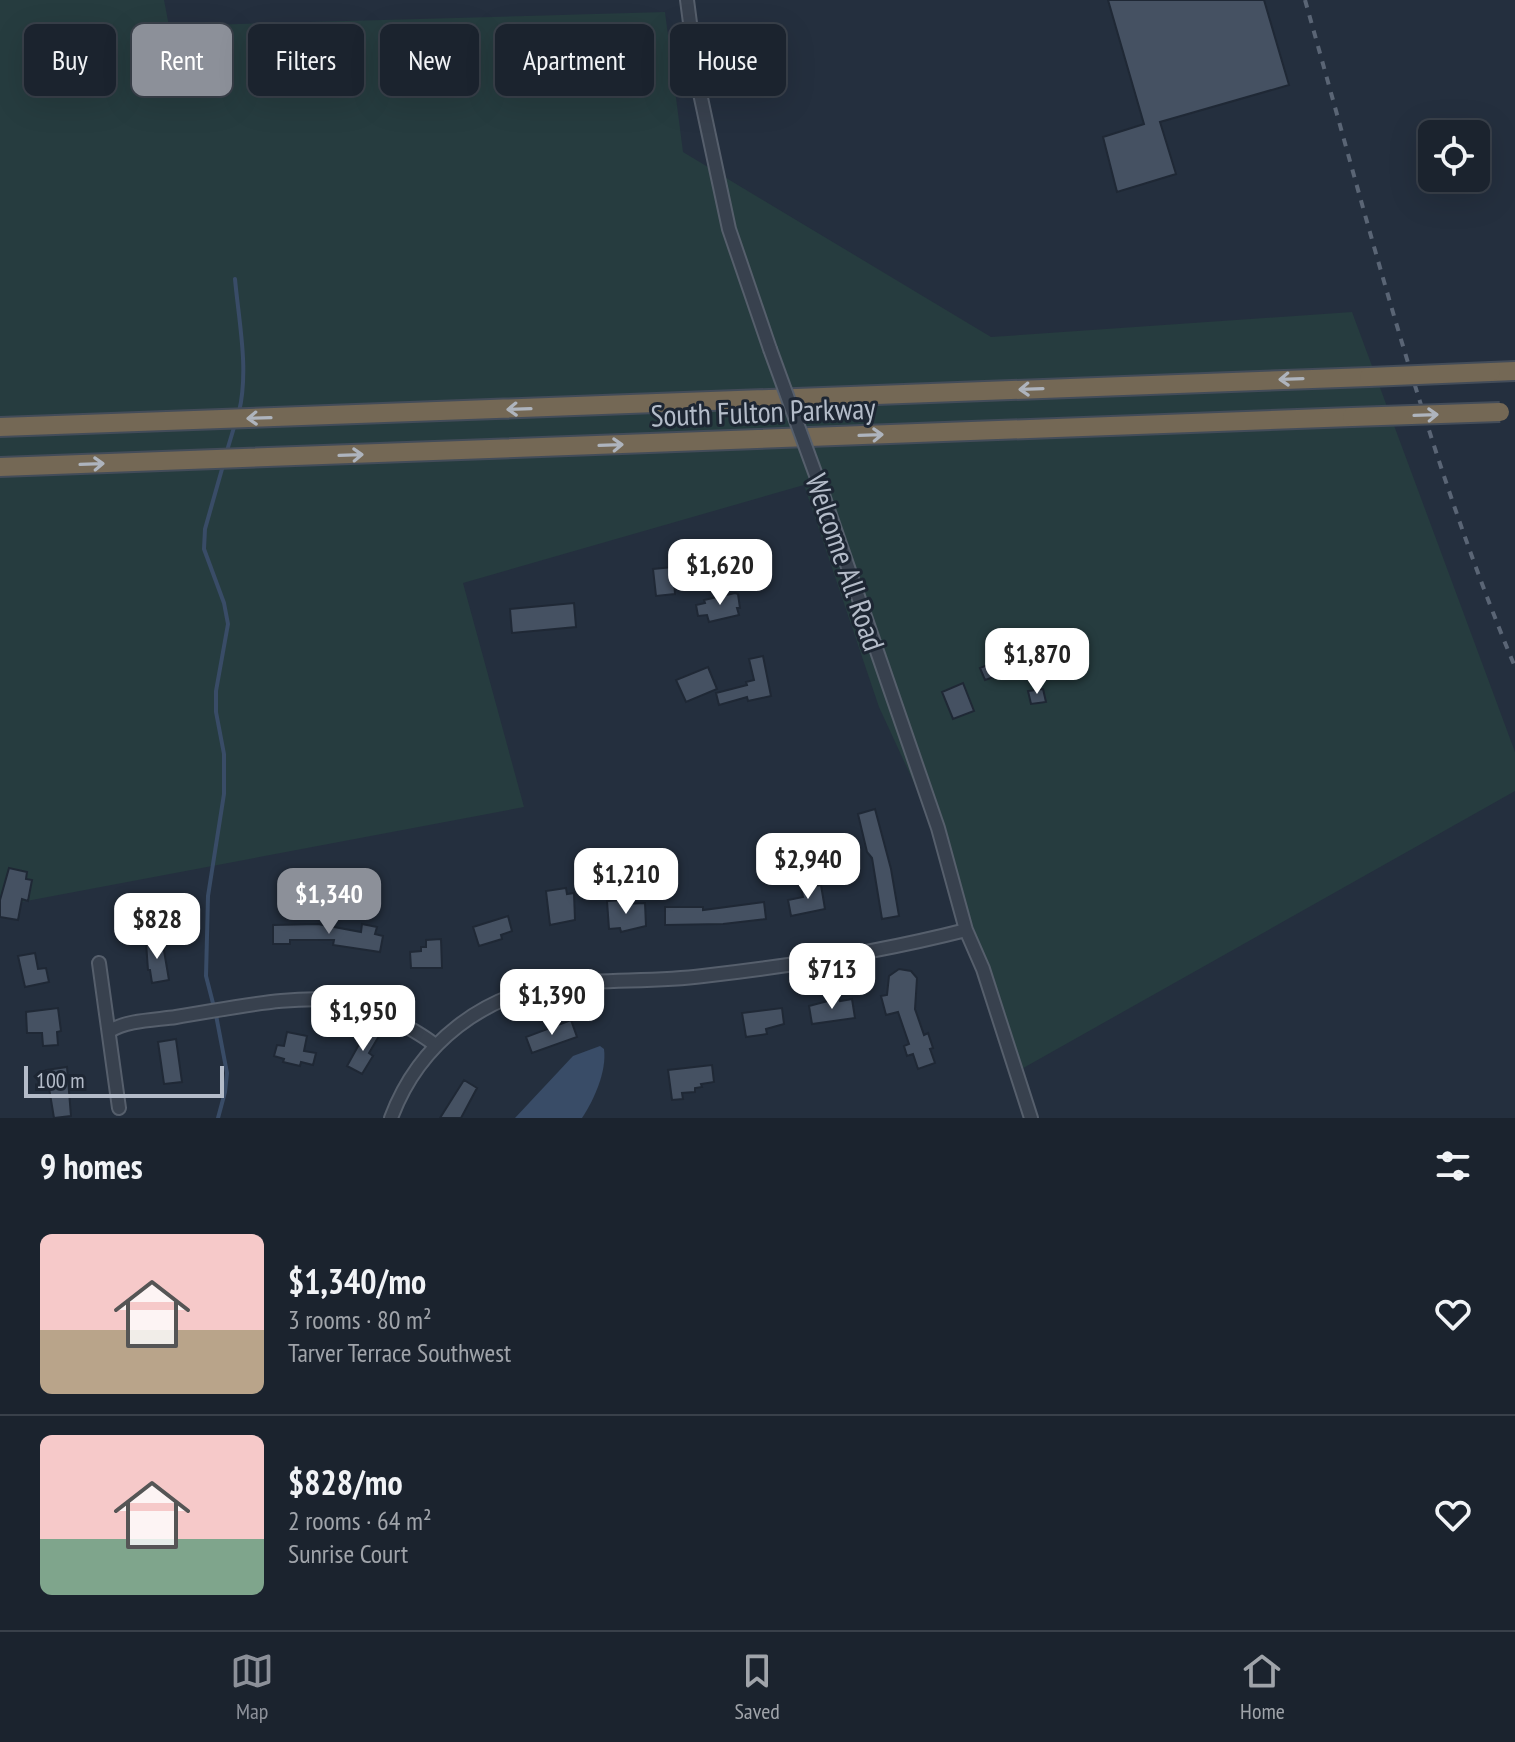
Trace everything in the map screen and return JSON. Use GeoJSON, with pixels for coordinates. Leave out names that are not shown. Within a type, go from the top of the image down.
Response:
{"type":"FeatureCollection","features":[{"type":"Feature","properties":{"kind":"highway","name":"South Fulton Parkway"},"geometry":{"type":"LineString","coordinates":[[0,425],[39,427],[1515,371]]}},
{"type":"Feature","properties":{"kind":"highway","name":"South Fulton Parkway"},"geometry":{"type":"LineString","coordinates":[[5,468],[1508,412]]}},
{"type":"Feature","properties":{"kind":"street","name":"Welcome All Road"},"geometry":{"type":"LineString","coordinates":[[687,0],[698,84],[729,229],[938,828],[966,930],[983,969],[1031,1118]]}},
{"type":"Feature","properties":{"kind":"street"},"geometry":{"type":"LineString","coordinates":[[391,1118],[410,1077],[435,1045],[459,1024],[510,996],[559,984],[689,978],[755,970],[915,943],[966,930]]}},
{"type":"Feature","properties":{"kind":"street"},"geometry":{"type":"LineString","coordinates":[[99,963],[119,1108]]}},
{"type":"Feature","properties":{"kind":"street"},"geometry":{"type":"LineString","coordinates":[[110,1031],[152,1020],[239,1007],[326,999],[357,1002],[435,1045]]}},
{"type":"Feature","properties":{"kind":"green space"},"geometry":{"type":"Polygon","coordinates":[[[0,0],[164,0],[169,24],[132,24],[132,96],[232,96],[232,24],[665,12],[670,51],[670,96],[676,96],[683,152],[991,337],[1352,312],[1515,752],[1515,791],[1018,1071],[972,932],[921,798],[879,707],[804,485],[463,583],[524,807],[0,906],[0,0]]]}},
{"type":"Feature","properties":{"kind":"water"},"geometry":{"type":"Polygon","coordinates":[[[600,1046],[604,1049],[602,1076],[582,1118],[515,1118],[573,1056],[600,1046]]]}},
{"type":"Feature","properties":{"kind":"building"},"geometry":{"type":"Polygon","coordinates":[[[1108,0],[1264,0],[1289,85],[1160,122],[1176,174],[1117,192],[1103,137],[1144,124],[1108,0]]]}},
{"type":"Feature","properties":{"kind":"building"},"geometry":{"type":"Polygon","coordinates":[[[673,567],[675,594],[656,596],[653,569],[673,567]]]}},
{"type":"Feature","properties":{"kind":"building"},"geometry":{"type":"Polygon","coordinates":[[[738,594],[739,615],[709,622],[707,615],[698,616],[696,605],[705,603],[704,600],[738,594]]]}},
{"type":"Feature","properties":{"kind":"building"},"geometry":{"type":"Polygon","coordinates":[[[574,603],[576,627],[512,633],[510,609],[574,603]]]}},
{"type":"Feature","properties":{"kind":"building"},"geometry":{"type":"Polygon","coordinates":[[[763,656],[771,696],[748,701],[747,697],[719,705],[716,693],[747,685],[746,682],[754,680],[749,659],[763,656]]]}},
{"type":"Feature","properties":{"kind":"building"},"geometry":{"type":"Polygon","coordinates":[[[992,663],[997,676],[985,680],[980,668],[992,663]]]}},
{"type":"Feature","properties":{"kind":"building"},"geometry":{"type":"Polygon","coordinates":[[[708,667],[717,689],[686,702],[676,680],[708,667]]]}},
{"type":"Feature","properties":{"kind":"building"},"geometry":{"type":"Polygon","coordinates":[[[963,683],[974,711],[953,719],[942,692],[963,683]]]}},
{"type":"Feature","properties":{"kind":"building"},"geometry":{"type":"Polygon","coordinates":[[[1043,689],[1046,702],[1031,704],[1028,691],[1043,689]]]}},
{"type":"Feature","properties":{"kind":"building"},"geometry":{"type":"Polygon","coordinates":[[[875,809],[891,869],[899,916],[882,919],[872,858],[867,852],[858,814],[875,809]]]}},
{"type":"Feature","properties":{"kind":"building"},"geometry":{"type":"Polygon","coordinates":[[[9,868],[27,872],[26,879],[32,880],[28,901],[22,899],[18,920],[0,917],[0,900],[9,868]]]}},
{"type":"Feature","properties":{"kind":"building"},"geometry":{"type":"Polygon","coordinates":[[[821,885],[825,909],[791,916],[788,900],[803,897],[801,888],[821,885]]]}},
{"type":"Feature","properties":{"kind":"building"},"geometry":{"type":"Polygon","coordinates":[[[566,888],[567,894],[574,893],[575,920],[550,925],[546,891],[566,888]]]}},
{"type":"Feature","properties":{"kind":"building"},"geometry":{"type":"Polygon","coordinates":[[[623,900],[623,904],[645,903],[646,926],[621,932],[620,928],[609,929],[607,901],[623,900]]]}},
{"type":"Feature","properties":{"kind":"building"},"geometry":{"type":"Polygon","coordinates":[[[764,902],[766,919],[723,924],[665,925],[665,907],[703,907],[703,910],[764,902]]]}},
{"type":"Feature","properties":{"kind":"building"},"geometry":{"type":"Polygon","coordinates":[[[508,916],[512,931],[501,935],[502,939],[479,946],[473,927],[508,916]]]}},
{"type":"Feature","properties":{"kind":"building"},"geometry":{"type":"Polygon","coordinates":[[[318,924],[361,932],[362,924],[377,927],[375,934],[383,936],[380,952],[333,945],[334,940],[290,940],[290,944],[273,944],[273,925],[318,924]]]}},
{"type":"Feature","properties":{"kind":"building"},"geometry":{"type":"Polygon","coordinates":[[[162,939],[169,980],[152,983],[146,942],[162,939]]]}},
{"type":"Feature","properties":{"kind":"building"},"geometry":{"type":"Polygon","coordinates":[[[441,939],[442,968],[411,968],[410,952],[421,951],[421,947],[426,947],[426,940],[441,939]]]}},
{"type":"Feature","properties":{"kind":"building"},"geometry":{"type":"Polygon","coordinates":[[[35,953],[38,969],[46,968],[49,982],[25,987],[18,956],[35,953]]]}},
{"type":"Feature","properties":{"kind":"building"},"geometry":{"type":"Polygon","coordinates":[[[899,969],[911,971],[917,978],[915,1009],[924,1035],[928,1033],[933,1048],[930,1049],[935,1063],[918,1069],[913,1054],[907,1056],[904,1046],[909,1044],[898,1012],[886,1015],[881,996],[887,995],[889,976],[899,969]]]}},
{"type":"Feature","properties":{"kind":"building"},"geometry":{"type":"Polygon","coordinates":[[[839,998],[840,1001],[852,999],[855,1018],[812,1024],[809,1006],[839,998]]]}},
{"type":"Feature","properties":{"kind":"building"},"geometry":{"type":"Polygon","coordinates":[[[58,1008],[61,1031],[57,1032],[58,1045],[43,1046],[42,1033],[27,1033],[26,1012],[58,1008]]]}},
{"type":"Feature","properties":{"kind":"building"},"geometry":{"type":"Polygon","coordinates":[[[782,1008],[784,1024],[766,1029],[767,1034],[746,1037],[742,1013],[782,1008]]]}},
{"type":"Feature","properties":{"kind":"building"},"geometry":{"type":"Polygon","coordinates":[[[571,1020],[577,1037],[532,1053],[526,1037],[571,1020]]]}},
{"type":"Feature","properties":{"kind":"building"},"geometry":{"type":"Polygon","coordinates":[[[367,1030],[379,1036],[369,1053],[373,1056],[362,1074],[347,1066],[367,1030]]]}},
{"type":"Feature","properties":{"kind":"building"},"geometry":{"type":"Polygon","coordinates":[[[287,1032],[307,1036],[304,1051],[316,1053],[313,1065],[301,1062],[300,1066],[274,1056],[277,1045],[284,1046],[287,1032]]]}},
{"type":"Feature","properties":{"kind":"building"},"geometry":{"type":"Polygon","coordinates":[[[176,1039],[182,1082],[164,1084],[158,1042],[176,1039]]]}},
{"type":"Feature","properties":{"kind":"building"},"geometry":{"type":"Polygon","coordinates":[[[712,1065],[714,1082],[701,1084],[702,1087],[695,1088],[695,1092],[682,1093],[683,1099],[672,1100],[668,1070],[712,1065]]]}},
{"type":"Feature","properties":{"kind":"building"},"geometry":{"type":"Polygon","coordinates":[[[67,1067],[71,1116],[54,1118],[46,1070],[67,1067]]]}},
{"type":"Feature","properties":{"kind":"building"},"geometry":{"type":"Polygon","coordinates":[[[464,1080],[477,1088],[461,1118],[440,1118],[464,1080]]]}},
{"type":"Feature","properties":{"kind":"waterway"},"geometry":{"type":"LineString","coordinates":[[235,279],[243,363],[239,412]]}},
{"type":"Feature","properties":{"kind":"waterway"},"geometry":{"type":"LineString","coordinates":[[226,454],[235,424]]}},
{"type":"Feature","properties":{"kind":"waterway"},"geometry":{"type":"LineString","coordinates":[[218,1118],[227,1073],[206,976],[208,896],[224,794],[224,754],[216,712],[216,691],[228,624],[224,603],[204,549],[205,529],[224,462]]}},
{"type":"Feature","properties":{"kind":"railway"},"geometry":{"type":"LineString","coordinates":[[1305,0],[1426,421],[1483,586],[1515,667]]}}]}
